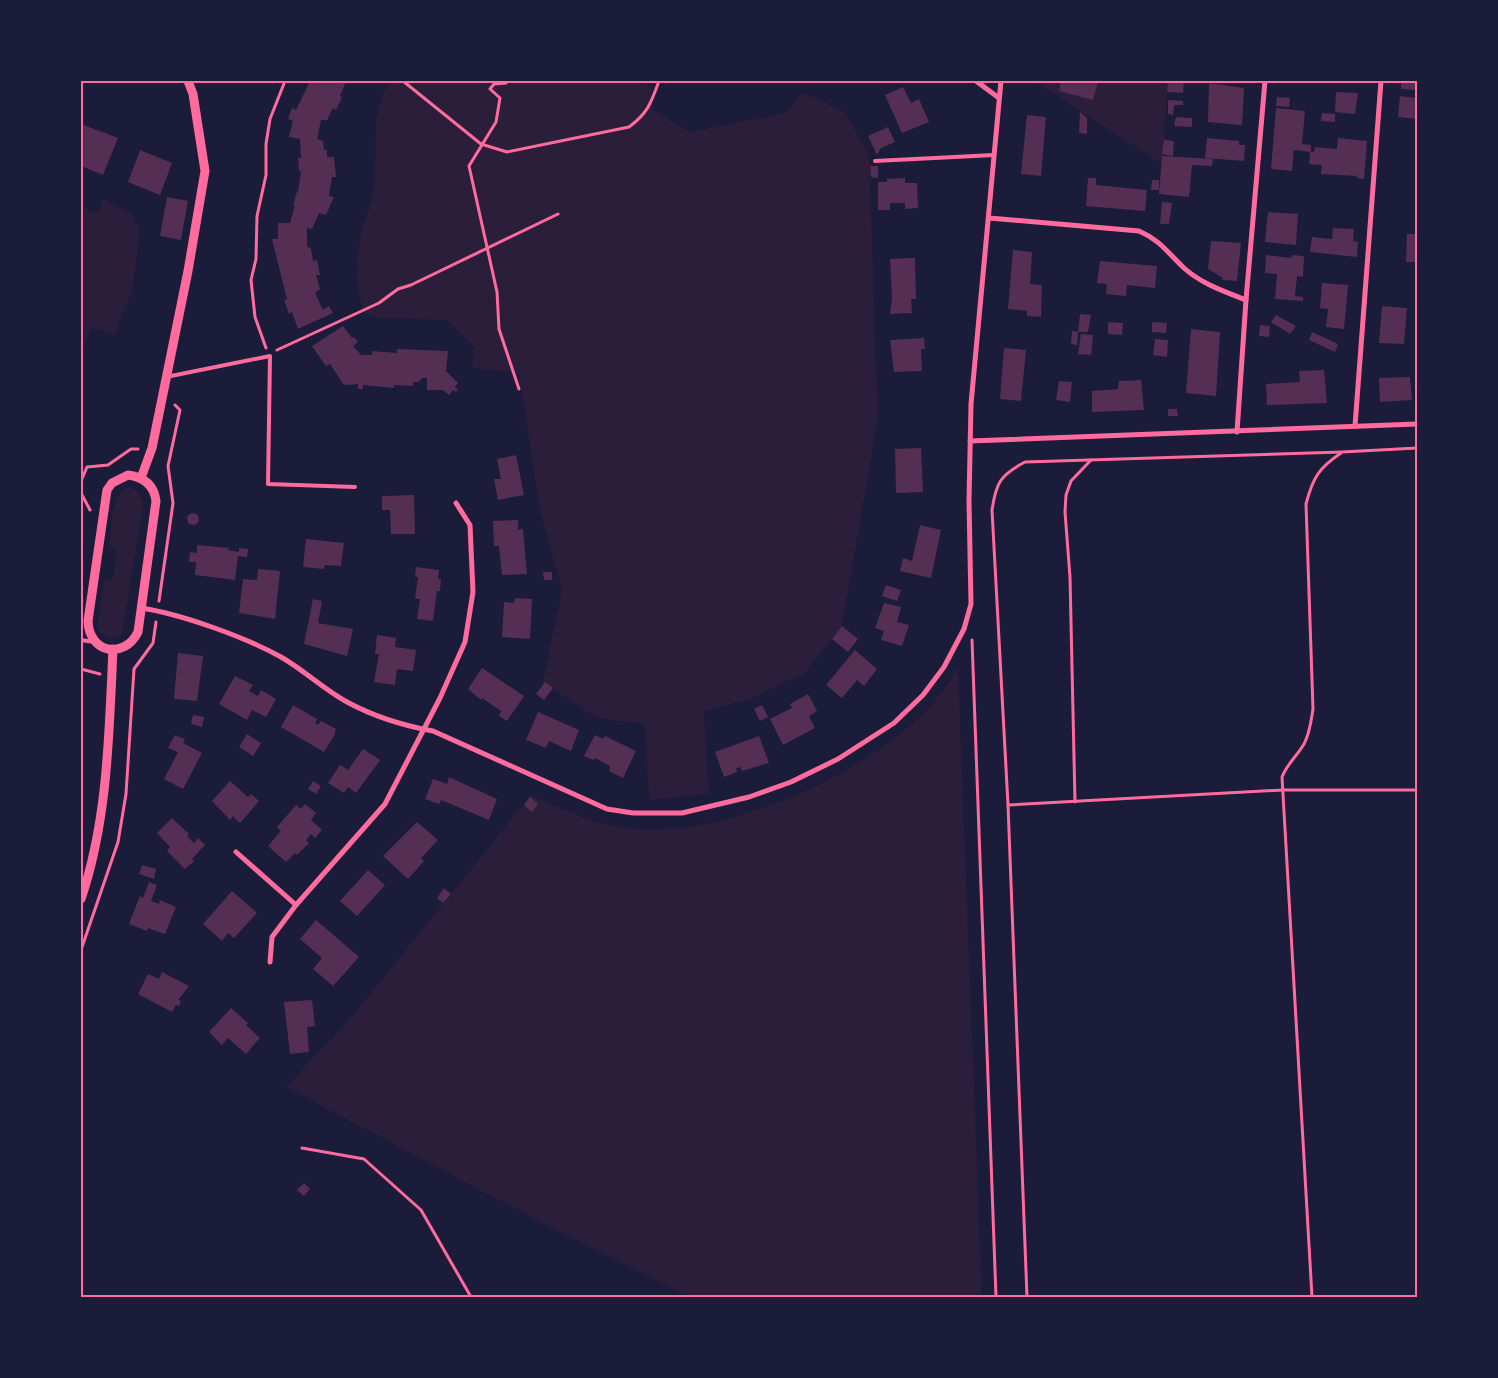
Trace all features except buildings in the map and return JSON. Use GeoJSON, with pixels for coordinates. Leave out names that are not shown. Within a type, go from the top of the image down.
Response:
{"type":"FeatureCollection","features":[{"type":"Feature","properties":{"kind":"street"},"geometry":{"type":"LineString","coordinates":[[140,478],[152,448],[188,271],[205,171],[192,94],[188,81]]}},
{"type":"Feature","properties":{"kind":"street"},"geometry":{"type":"LineString","coordinates":[[976,81],[999,98]]}},
{"type":"Feature","properties":{"kind":"street"},"geometry":{"type":"LineString","coordinates":[[141,608],[218,630],[256,644],[282,657],[348,702],[433,731],[607,809],[658,814],[708,808],[749,797],[791,782],[838,759],[894,723],[923,695],[939,674],[964,630],[971,604],[969,500],[971,404],[1001,81]]}},
{"type":"Feature","properties":{"kind":"street"},"geometry":{"type":"LineString","coordinates":[[1237,432],[1246,300],[1265,81]]}},
{"type":"Feature","properties":{"kind":"street"},"geometry":{"type":"LineString","coordinates":[[1354,426],[1381,81]]}},
{"type":"Feature","properties":{"kind":"street"},"geometry":{"type":"LineString","coordinates":[[989,218],[1139,231],[1155,237],[1184,268],[1205,284],[1246,300]]}},
{"type":"Feature","properties":{"kind":"street"},"geometry":{"type":"LineString","coordinates":[[970,441],[1417,424]]}},
{"type":"Feature","properties":{"kind":"street"},"geometry":{"type":"LineString","coordinates":[[128,475],[140,478],[152,486],[156,501],[141,608],[138,632],[123,648],[113,650],[101,646],[90,636],[88,621],[107,490],[120,478],[128,475]]}},
{"type":"Feature","properties":{"kind":"street"},"geometry":{"type":"LineString","coordinates":[[270,962],[272,937],[296,905],[385,804],[424,729],[465,642],[473,592],[470,525],[456,503]]}},
{"type":"Feature","properties":{"kind":"street"},"geometry":{"type":"LineString","coordinates":[[81,899],[94,848],[103,795],[112,695],[113,650]]}},
{"type":"Feature","properties":{"kind":"street"},"geometry":{"type":"LineString","coordinates":[[236,852],[296,905]]}},
{"type":"Feature","properties":{"kind":"lane"},"geometry":{"type":"LineString","coordinates":[[875,161],[994,155]]}},
{"type":"Feature","properties":{"kind":"lane"},"geometry":{"type":"LineString","coordinates":[[166,377],[270,356],[268,484],[355,487]]}},
{"type":"Feature","properties":{"kind":"lane"},"geometry":{"type":"LineString","coordinates":[[81,640],[95,642]]}},
{"type":"Feature","properties":{"kind":"path"},"geometry":{"type":"LineString","coordinates":[[285,81],[270,119],[266,144],[266,176],[257,216],[256,260],[251,280],[255,317],[270,356],[279,348],[379,303],[398,289],[411,285],[558,214]]}},
{"type":"Feature","properties":{"kind":"path"},"geometry":{"type":"LineString","coordinates":[[403,81],[481,144],[508,152],[629,126],[643,116],[651,104],[659,81]]}},
{"type":"Feature","properties":{"kind":"path"},"geometry":{"type":"LineString","coordinates":[[505,81],[506,83],[494,84],[490,89],[500,98],[496,122],[469,166],[497,292],[499,329],[519,389]]}},
{"type":"Feature","properties":{"kind":"path"},"geometry":{"type":"LineString","coordinates":[[81,950],[118,842],[126,794],[134,669],[153,643],[158,612],[173,503],[168,466],[180,410],[162,395]]}},
{"type":"Feature","properties":{"kind":"path"},"geometry":{"type":"LineString","coordinates":[[1027,1297],[1008,805],[992,510],[996,486],[1007,471],[1025,462],[1417,448]]}},
{"type":"Feature","properties":{"kind":"path"},"geometry":{"type":"LineString","coordinates":[[1312,1297],[1282,777],[1287,766],[1303,745],[1310,730],[1313,709],[1306,504],[1311,482],[1323,465],[1342,452]]}},
{"type":"Feature","properties":{"kind":"path"},"geometry":{"type":"LineString","coordinates":[[81,481],[87,467],[108,465],[127,453]]}},
{"type":"Feature","properties":{"kind":"path"},"geometry":{"type":"LineString","coordinates":[[1075,802],[1070,577],[1066,495],[1071,481],[1091,460]]}},
{"type":"Feature","properties":{"kind":"path"},"geometry":{"type":"LineString","coordinates":[[81,493],[86,499]]}},
{"type":"Feature","properties":{"kind":"path"},"geometry":{"type":"LineString","coordinates":[[964,630],[972,633],[996,1297]]}},
{"type":"Feature","properties":{"kind":"path"},"geometry":{"type":"LineString","coordinates":[[81,669],[92,673]]}},
{"type":"Feature","properties":{"kind":"path"},"geometry":{"type":"LineString","coordinates":[[1008,805],[1283,790],[1417,790]]}},
{"type":"Feature","properties":{"kind":"path"},"geometry":{"type":"LineString","coordinates":[[302,1148],[364,1159],[421,1210],[471,1297]]}},
{"type":"Feature","properties":{"kind":"shaded area"},"geometry":{"type":"Polygon","coordinates":[[[390,81],[637,81],[651,86],[653,110],[690,132],[786,113],[802,92],[845,112],[869,154],[878,418],[842,626],[805,673],[748,700],[704,711],[709,794],[649,800],[645,724],[597,718],[543,682],[562,590],[540,511],[519,373],[472,368],[474,347],[446,320],[380,318],[365,314],[359,294],[357,273],[358,251],[374,186],[379,106],[390,81]]]}},
{"type":"Feature","properties":{"kind":"shaded area"},"geometry":{"type":"Polygon","coordinates":[[[1034,81],[1168,81],[1162,164],[1034,81]]]}},
{"type":"Feature","properties":{"kind":"shaded area"},"geometry":{"type":"Polygon","coordinates":[[[104,199],[131,214],[140,231],[132,292],[114,335],[92,328],[81,356],[81,207],[97,213],[104,199]]]}},
{"type":"Feature","properties":{"kind":"shaded area"},"geometry":{"type":"Polygon","coordinates":[[[127,487],[138,492],[143,504],[123,630],[120,636],[112,639],[101,634],[97,626],[104,580],[113,578],[117,550],[109,546],[113,514],[117,498],[127,487]]]}},
{"type":"Feature","properties":{"kind":"shaded area"},"geometry":{"type":"Polygon","coordinates":[[[958,668],[982,1297],[689,1297],[539,1221],[286,1087],[354,1014],[531,795],[566,811],[602,823],[627,828],[665,829],[705,824],[747,813],[789,798],[830,779],[867,757],[901,733],[929,708],[958,668]]]}}]}
